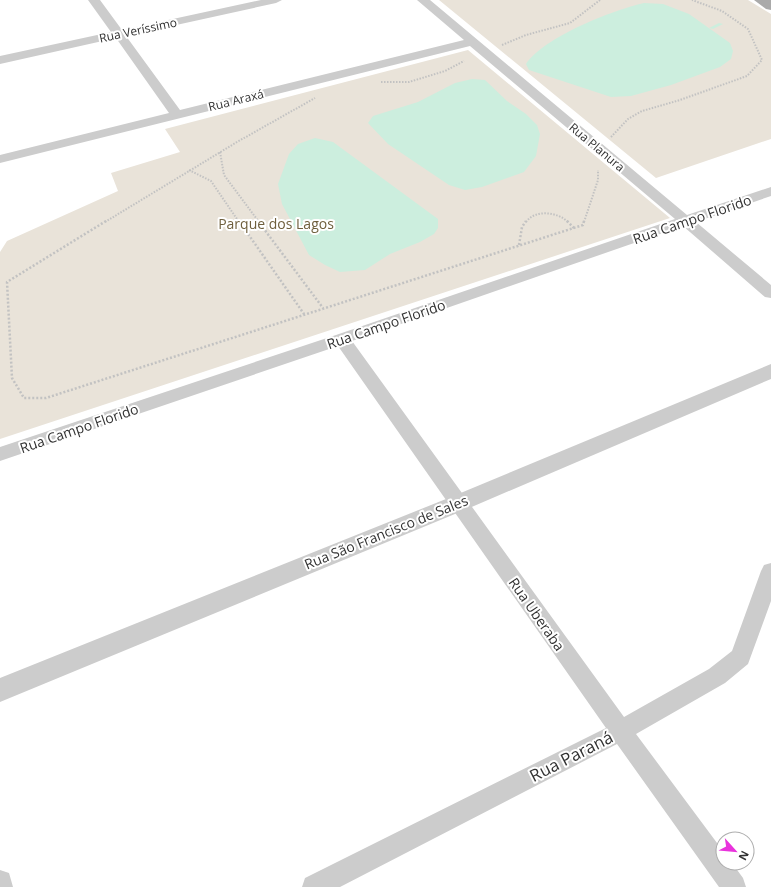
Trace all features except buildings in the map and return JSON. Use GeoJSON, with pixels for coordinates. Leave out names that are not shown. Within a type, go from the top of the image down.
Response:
{"type":"FeatureCollection","features":[{"type":"Feature","properties":{"kind":"street"},"geometry":{"type":"LineString","coordinates":[[94,0],[176,115]]}},
{"type":"Feature","properties":{"kind":"street","name":"Rua Veríssimo"},"geometry":{"type":"LineString","coordinates":[[0,60],[276,0]]}},
{"type":"Feature","properties":{"kind":"street","name":"Rua Planura"},"geometry":{"type":"LineString","coordinates":[[423,0],[771,293]]}},
{"type":"Feature","properties":{"kind":"street","name":"Rua Araxá"},"geometry":{"type":"LineString","coordinates":[[0,159],[472,42]]}},
{"type":"Feature","properties":{"kind":"street","name":"Rua Campo Florido"},"geometry":{"type":"LineString","coordinates":[[0,454],[685,222],[771,191]]}},
{"type":"Feature","properties":{"kind":"street","name":"Rua Uberaba"},"geometry":{"type":"LineString","coordinates":[[342,339],[734,887]]}},
{"type":"Feature","properties":{"kind":"street","name":"Rua São Francisco de Sales"},"geometry":{"type":"LineString","coordinates":[[0,690],[459,503],[771,371]]}},
{"type":"Feature","properties":{"kind":"street","name":"Rua Paraná"},"geometry":{"type":"LineString","coordinates":[[314,887],[621,731],[717,676],[740,657],[771,571]]}},
{"type":"Feature","properties":{"kind":"street"},"geometry":{"type":"LineString","coordinates":[[0,882],[1,887]]}},
{"type":"Feature","properties":{"kind":"path"},"geometry":{"type":"LineString","coordinates":[[375,82],[409,82],[445,71],[484,52],[526,35],[570,23],[600,0]]}},
{"type":"Feature","properties":{"kind":"path"},"geometry":{"type":"LineString","coordinates":[[320,95],[188,170],[7,282],[12,378],[24,398],[46,398],[584,225],[598,180],[599,149],[628,119],[642,111],[680,100],[747,76],[762,60],[748,29],[722,10],[692,0]]}},
{"type":"Feature","properties":{"kind":"path"},"geometry":{"type":"LineString","coordinates":[[220,152],[224,175],[323,308]]}},
{"type":"Feature","properties":{"kind":"path"},"geometry":{"type":"LineString","coordinates":[[188,170],[211,181],[304,314]]}},
{"type":"Feature","properties":{"kind":"path"},"geometry":{"type":"LineString","coordinates":[[519,246],[522,226],[529,217],[542,213],[562,216],[574,228]]}},
{"type":"Feature","properties":{"kind":"green space"},"geometry":{"type":"Polygon","coordinates":[[[439,0],[748,0],[771,14],[771,139],[656,178],[439,0]]]}},
{"type":"Feature","properties":{"kind":"green space","name":"Parque dos Lagos"},"geometry":{"type":"Polygon","coordinates":[[[468,50],[670,218],[0,439],[0,252],[7,241],[118,191],[111,173],[180,152],[165,129],[468,50]]]}},
{"type":"Feature","properties":{"kind":"shaded area"},"geometry":{"type":"Polygon","coordinates":[[[644,3],[663,4],[689,14],[730,43],[733,51],[731,59],[720,67],[671,85],[631,96],[611,97],[529,70],[526,64],[535,54],[563,35],[598,18],[644,3]]]}},
{"type":"Feature","properties":{"kind":"shaded area"},"geometry":{"type":"Polygon","coordinates":[[[472,79],[485,80],[507,101],[526,114],[537,125],[540,134],[536,156],[524,172],[482,187],[465,190],[449,185],[388,144],[368,123],[373,116],[418,102],[455,83],[472,79]]]}},
{"type":"Feature","properties":{"kind":"shaded area"},"geometry":{"type":"Polygon","coordinates":[[[315,138],[333,142],[438,219],[438,228],[434,234],[420,242],[390,254],[365,270],[340,272],[309,255],[282,204],[278,184],[289,154],[298,144],[315,138]]]}},
{"type":"Feature","properties":{"kind":"waterway"},"geometry":{"type":"LineString","coordinates":[[711,28],[721,24]]}}]}
